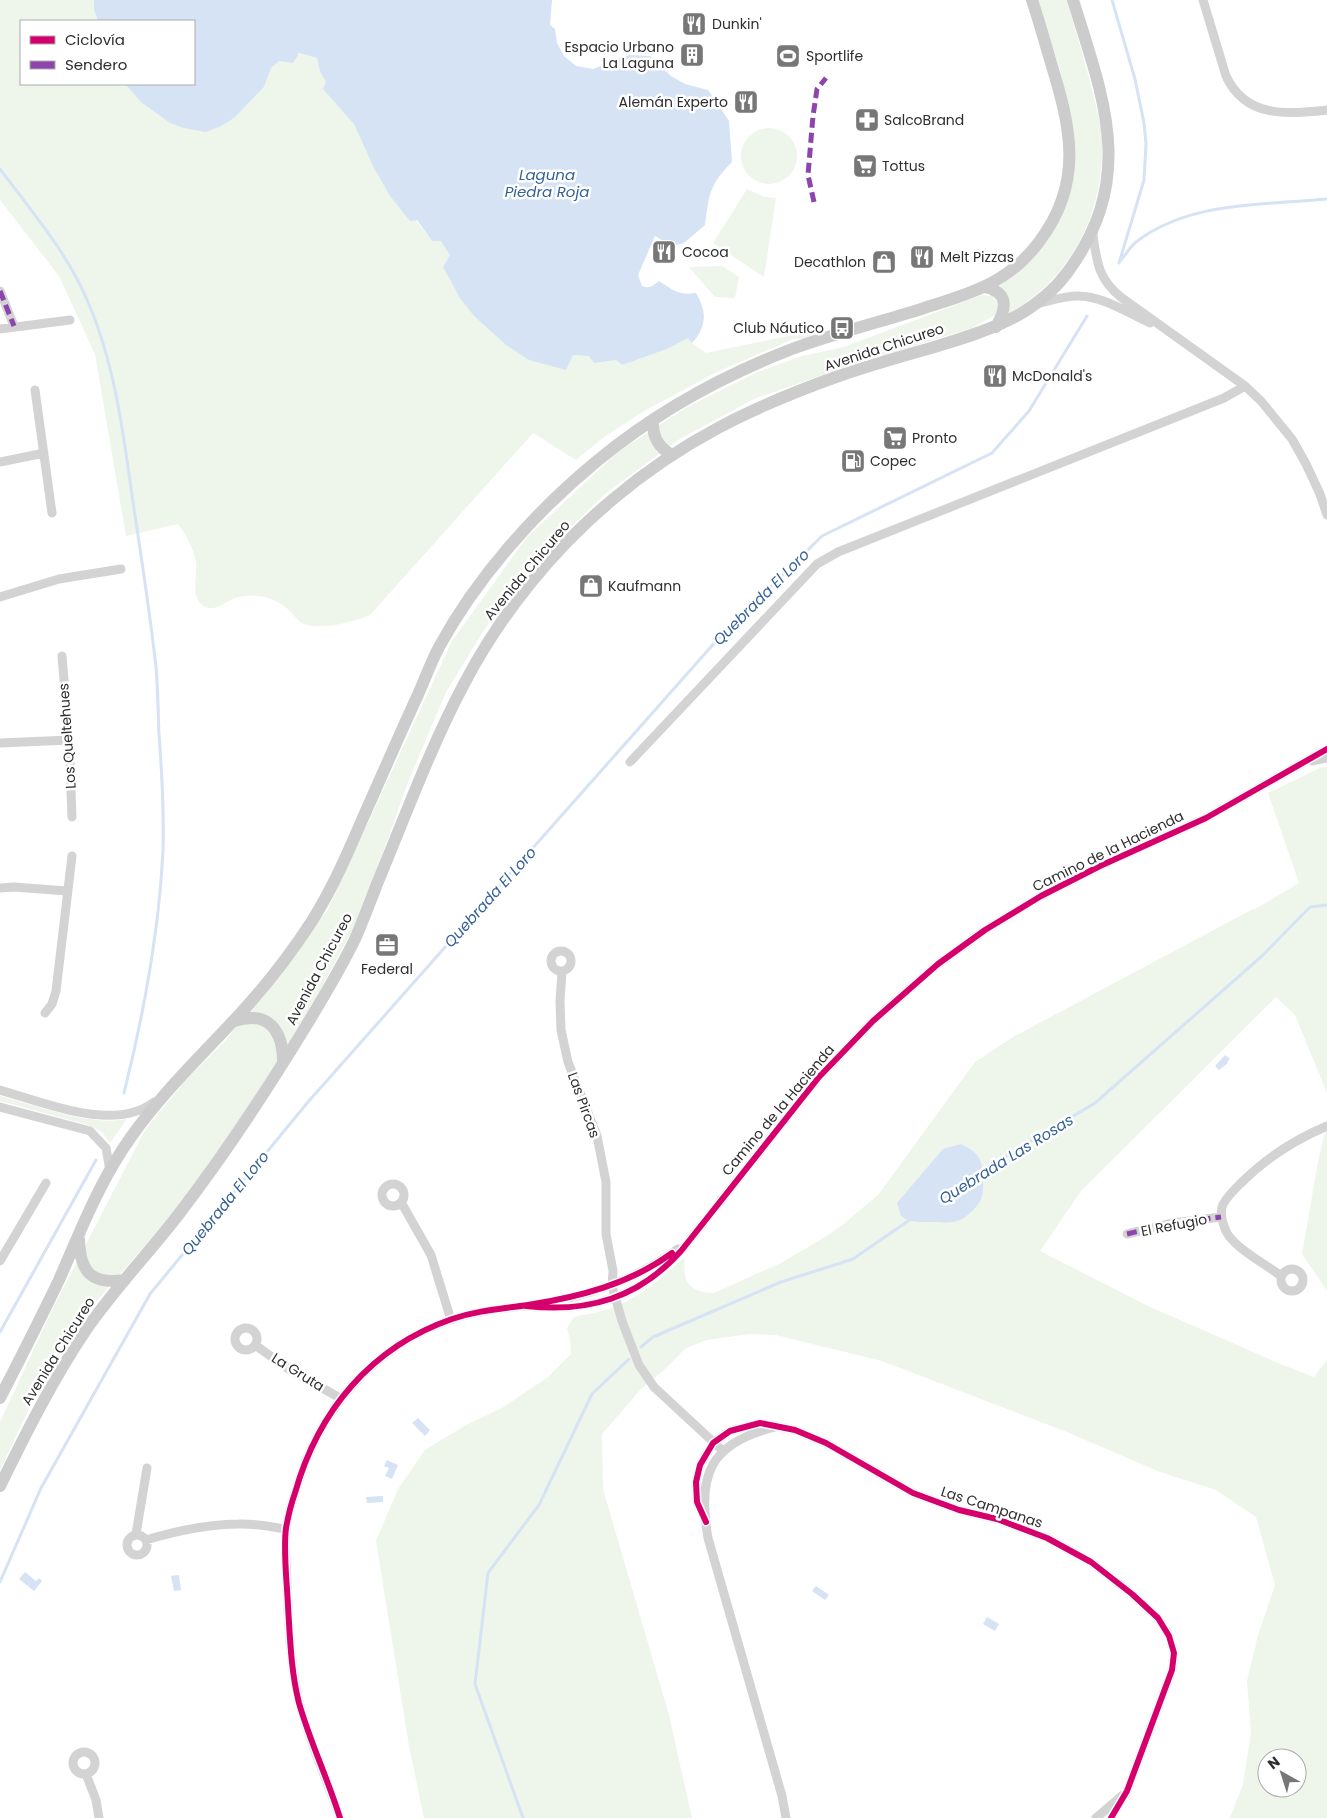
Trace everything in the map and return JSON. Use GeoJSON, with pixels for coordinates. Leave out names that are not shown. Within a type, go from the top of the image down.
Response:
{"type":"FeatureCollection","features":[{"type":"Feature","properties":{"kind":"main road","name":"Avenida Chicureo"},"geometry":{"type":"LineString","coordinates":[[0,1398],[42,1315],[110,1171],[128,1141],[160,1098],[234,1021],[294,948],[336,880],[438,650],[471,597],[509,548],[552,502],[594,463],[653,420],[711,386],[775,356],[813,342],[985,287],[1015,267],[1040,240],[1061,202],[1069,173],[1070,148],[1066,116],[1032,0]]}},
{"type":"Feature","properties":{"kind":"main road","name":"Avenida Chicureo"},"geometry":{"type":"LineString","coordinates":[[0,1486],[25,1435],[68,1359],[97,1315],[178,1216],[243,1126],[307,1025],[354,940],[438,737],[463,684],[490,639],[524,592],[582,528],[616,496],[672,455],[751,410],[834,378],[996,327],[1015,318],[1037,304],[1063,277],[1078,257],[1092,229],[1105,191],[1109,134],[1102,95],[1074,0]]}},
{"type":"Feature","properties":{"kind":"main road"},"geometry":{"type":"LineString","coordinates":[[985,287],[997,292],[1004,302],[1004,312],[996,327]]}},
{"type":"Feature","properties":{"kind":"main road"},"geometry":{"type":"LineString","coordinates":[[653,420],[653,431],[657,441],[672,455]]}},
{"type":"Feature","properties":{"kind":"main road"},"geometry":{"type":"LineString","coordinates":[[234,1021],[244,1018],[256,1018],[272,1026],[280,1040],[283,1062]]}},
{"type":"Feature","properties":{"kind":"main road"},"geometry":{"type":"LineString","coordinates":[[79,1234],[80,1257],[88,1273],[102,1281],[125,1280]]}},
{"type":"Feature","properties":{"kind":"street"},"geometry":{"type":"LineString","coordinates":[[1203,0],[1226,76],[1232,88],[1242,98],[1258,108],[1270,112],[1291,113],[1327,110]]}},
{"type":"Feature","properties":{"kind":"street"},"geometry":{"type":"LineString","coordinates":[[1092,229],[1098,268],[1107,284],[1116,293],[1246,386],[1261,401],[1292,440],[1317,486],[1327,515]]}},
{"type":"Feature","properties":{"kind":"street"},"geometry":{"type":"LineString","coordinates":[[0,291],[14,326]]}},
{"type":"Feature","properties":{"kind":"street"},"geometry":{"type":"LineString","coordinates":[[1037,304],[1072,296],[1093,298],[1170,332]]}},
{"type":"Feature","properties":{"kind":"street"},"geometry":{"type":"LineString","coordinates":[[0,329],[70,320]]}},
{"type":"Feature","properties":{"kind":"street"},"geometry":{"type":"LineString","coordinates":[[630,762],[817,564],[838,552],[1224,398],[1246,386]]}},
{"type":"Feature","properties":{"kind":"street"},"geometry":{"type":"LineString","coordinates":[[35,390],[52,513]]}},
{"type":"Feature","properties":{"kind":"street"},"geometry":{"type":"LineString","coordinates":[[0,462],[44,454]]}},
{"type":"Feature","properties":{"kind":"street"},"geometry":{"type":"LineString","coordinates":[[0,597],[59,580],[122,569]]}},
{"type":"Feature","properties":{"kind":"street","name":"Los Queltehues"},"geometry":{"type":"LineString","coordinates":[[62,656],[69,740],[72,817]]}},
{"type":"Feature","properties":{"kind":"street"},"geometry":{"type":"LineString","coordinates":[[0,743],[69,740]]}},
{"type":"Feature","properties":{"kind":"street","name":"Camino de la Hacienda"},"geometry":{"type":"LineString","coordinates":[[526,1306],[545,1308],[573,1307],[615,1298],[631,1291],[656,1275],[674,1260],[819,1077],[872,1021],[938,964],[985,930],[1040,896],[1100,866],[1206,818],[1327,750]]}},
{"type":"Feature","properties":{"kind":"street","name":"Camino de la Hacienda"},"geometry":{"type":"LineString","coordinates":[[1307,762],[1327,758]]}},
{"type":"Feature","properties":{"kind":"street"},"geometry":{"type":"LineString","coordinates":[[45,1013],[52,1004],[56,991],[72,856]]}},
{"type":"Feature","properties":{"kind":"street"},"geometry":{"type":"LineString","coordinates":[[0,888],[14,887],[67,891]]}},
{"type":"Feature","properties":{"kind":"street","name":"Las Pircas"},"geometry":{"type":"LineString","coordinates":[[562,971],[561,1030],[568,1062],[598,1136],[606,1182],[606,1234],[613,1271],[612,1286],[615,1298]]}},
{"type":"Feature","properties":{"kind":"street"},"geometry":{"type":"LineString","coordinates":[[0,1090],[73,1110],[104,1115],[134,1113],[151,1105],[160,1098]]}},
{"type":"Feature","properties":{"kind":"street"},"geometry":{"type":"LineString","coordinates":[[0,1107],[90,1131],[106,1148],[110,1171]]}},
{"type":"Feature","properties":{"kind":"street","name":"El Refugio"},"geometry":{"type":"LineString","coordinates":[[1282,1276],[1233,1242],[1221,1217],[1222,1206],[1228,1196],[1258,1166],[1290,1144],[1327,1126]]}},
{"type":"Feature","properties":{"kind":"street"},"geometry":{"type":"LineString","coordinates":[[0,1261],[46,1183]]}},
{"type":"Feature","properties":{"kind":"street"},"geometry":{"type":"LineString","coordinates":[[400,1202],[431,1255],[451,1320]]}},
{"type":"Feature","properties":{"kind":"street","name":"El Refugio"},"geometry":{"type":"LineString","coordinates":[[1126,1234],[1173,1223],[1221,1217]]}},
{"type":"Feature","properties":{"kind":"street","name":"Camino de la Hacienda"},"geometry":{"type":"LineString","coordinates":[[340,1818],[312,1746],[299,1700],[290,1643],[286,1529],[302,1466],[318,1433],[340,1398],[359,1377],[378,1360],[411,1337],[451,1320],[494,1309],[526,1306],[612,1286],[641,1272],[688,1241]]}},
{"type":"Feature","properties":{"kind":"street"},"geometry":{"type":"LineString","coordinates":[[615,1298],[640,1365],[654,1387],[712,1443],[723,1451]]}},
{"type":"Feature","properties":{"kind":"street","name":"La Gruta"},"geometry":{"type":"LineString","coordinates":[[255,1345],[290,1370],[340,1398]]}},
{"type":"Feature","properties":{"kind":"street","name":"Las Campanas"},"geometry":{"type":"LineString","coordinates":[[706,1522],[697,1502],[696,1482],[700,1465],[712,1443],[730,1431],[760,1422],[780,1426],[826,1443],[913,1493],[958,1510],[997,1519],[1047,1538],[1091,1562],[1132,1594],[1158,1618],[1170,1636],[1174,1653],[1172,1670],[1127,1791],[1111,1818]]}},
{"type":"Feature","properties":{"kind":"street","name":"Las Campanas"},"geometry":{"type":"LineString","coordinates":[[780,1426],[739,1439],[723,1451],[710,1471],[704,1494],[706,1522],[722,1590],[782,1796],[786,1818]]}},
{"type":"Feature","properties":{"kind":"street"},"geometry":{"type":"LineString","coordinates":[[136,1534],[147,1468]]}},
{"type":"Feature","properties":{"kind":"street"},"geometry":{"type":"LineString","coordinates":[[146,1540],[173,1532],[240,1524],[286,1529]]}},
{"type":"Feature","properties":{"kind":"street"},"geometry":{"type":"LineString","coordinates":[[136,1534],[141,1535],[146,1540],[147,1549],[144,1553],[137,1555],[129,1552],[126,1544],[130,1537],[136,1534]]}},
{"type":"Feature","properties":{"kind":"street"},"geometry":{"type":"LineString","coordinates":[[86,1774],[96,1800],[99,1818]]}},
{"type":"Feature","properties":{"kind":"street","name":"Las Campanas"},"geometry":{"type":"LineString","coordinates":[[1096,1818],[1127,1791]]}},
{"type":"Feature","properties":{"kind":"shaded area"},"geometry":{"type":"Polygon","coordinates":[[[0,0],[94,0],[94,10],[98,20],[20,20],[20,85],[126,85],[141,102],[221,126],[234,117],[264,87],[271,68],[279,61],[299,53],[317,58],[320,72],[354,124],[373,165],[432,241],[441,240],[450,255],[443,267],[474,316],[506,345],[529,360],[573,355],[590,356],[594,363],[616,359],[622,365],[667,349],[688,337],[692,343],[706,353],[812,331],[814,339],[793,339],[719,371],[646,410],[604,437],[576,460],[533,433],[370,615],[334,625],[314,626],[299,621],[282,605],[262,597],[235,598],[214,608],[209,608],[200,603],[197,599],[195,584],[196,562],[187,538],[178,524],[126,536],[95,354],[59,276],[0,200],[0,0]]]}},
{"type":"Feature","properties":{"kind":"shaded area"},"geometry":{"type":"Polygon","coordinates":[[[1037,0],[1067,0],[1101,124],[1102,160],[1092,213],[1082,237],[1068,260],[1052,280],[1008,314],[1000,286],[1012,277],[1069,196],[1075,165],[1073,126],[1060,70],[1037,0]]]}},
{"type":"Feature","properties":{"kind":"shaded area"},"geometry":{"type":"Polygon","coordinates":[[[764,128],[774,128],[789,136],[795,145],[797,156],[795,167],[789,176],[774,184],[764,184],[753,179],[746,172],[741,161],[741,151],[746,140],[753,133],[764,128]]]}},
{"type":"Feature","properties":{"kind":"shaded area"},"geometry":{"type":"Polygon","coordinates":[[[747,189],[765,197],[776,198],[764,277],[713,243],[747,189]]]}},
{"type":"Feature","properties":{"kind":"shaded area"},"geometry":{"type":"Polygon","coordinates":[[[722,266],[739,277],[735,298],[715,297],[689,267],[722,266]]]}},
{"type":"Feature","properties":{"kind":"shaded area"},"geometry":{"type":"Polygon","coordinates":[[[982,295],[992,296],[998,307],[995,315],[972,328],[840,369],[754,399],[678,440],[605,494],[539,558],[484,630],[446,692],[408,782],[361,914],[312,1005],[250,1105],[180,1205],[95,1303],[36,1394],[0,1470],[0,1422],[52,1310],[145,1130],[185,1081],[225,1041],[327,911],[452,641],[527,537],[619,451],[689,406],[758,372],[802,356],[844,347],[982,295]]]}},
{"type":"Feature","properties":{"kind":"shaded area"},"geometry":{"type":"Polygon","coordinates":[[[1322,767],[1327,767],[1327,1093],[1295,1015],[1276,997],[1081,1191],[1040,1251],[1148,1306],[1314,1377],[1327,1360],[1327,1818],[1230,1818],[1243,1784],[1251,1733],[1247,1681],[1258,1635],[1275,1585],[1256,1517],[1216,1490],[1160,1472],[1067,1432],[882,1361],[776,1335],[749,1334],[707,1340],[686,1348],[641,1389],[602,1434],[603,1489],[669,1715],[692,1818],[424,1818],[409,1746],[376,1541],[398,1489],[425,1450],[464,1426],[502,1408],[548,1377],[571,1354],[567,1328],[574,1317],[618,1306],[628,1301],[648,1288],[684,1258],[685,1275],[689,1284],[700,1291],[714,1293],[781,1263],[825,1237],[878,1195],[975,1062],[1013,1037],[1255,909],[1299,883],[1268,793],[1322,767]]]}},
{"type":"Feature","properties":{"kind":"shaded area"},"geometry":{"type":"Polygon","coordinates":[[[0,1096],[81,1118],[113,1121],[127,1119],[110,1143],[103,1133],[88,1125],[0,1101],[0,1096]]]}},
{"type":"Feature","properties":{"kind":"shaded area"},"geometry":{"type":"Polygon","coordinates":[[[1327,1126],[1327,1291],[1302,1254],[1319,1156],[1327,1126]]]}},
{"type":"Feature","properties":{"kind":"water","name":"Laguna Piedra Roja"},"geometry":{"type":"Polygon","coordinates":[[[94,0],[552,0],[550,25],[555,29],[557,43],[564,56],[576,66],[593,69],[607,64],[614,59],[630,55],[650,56],[671,76],[685,84],[708,90],[729,121],[732,162],[724,170],[711,191],[705,225],[684,243],[672,246],[655,236],[638,275],[644,287],[651,286],[659,281],[672,290],[681,293],[696,293],[704,313],[701,331],[692,343],[688,338],[667,349],[622,365],[616,360],[594,363],[589,356],[573,355],[566,370],[529,360],[506,345],[474,316],[460,298],[443,267],[450,255],[441,241],[432,241],[417,220],[410,221],[390,196],[373,166],[354,124],[323,89],[326,82],[320,72],[317,58],[299,53],[293,63],[279,61],[271,68],[264,87],[234,118],[221,126],[206,132],[184,128],[170,123],[141,102],[126,85],[195,85],[195,20],[98,20],[94,10],[94,0]]]}},
{"type":"Feature","properties":{"kind":"water"},"geometry":{"type":"Polygon","coordinates":[[[1225,1055],[1230,1059],[1219,1070],[1215,1066],[1225,1055]]]}},
{"type":"Feature","properties":{"kind":"water"},"geometry":{"type":"Polygon","coordinates":[[[961,1144],[975,1153],[982,1166],[983,1192],[977,1206],[962,1219],[951,1222],[915,1222],[901,1216],[897,1203],[943,1149],[961,1144]]]}},
{"type":"Feature","properties":{"kind":"water"},"geometry":{"type":"Polygon","coordinates":[[[418,1418],[430,1430],[425,1436],[412,1423],[418,1418]]]}},
{"type":"Feature","properties":{"kind":"water"},"geometry":{"type":"Polygon","coordinates":[[[387,1460],[398,1465],[392,1479],[385,1476],[389,1468],[384,1466],[387,1460]]]}},
{"type":"Feature","properties":{"kind":"water"},"geometry":{"type":"Polygon","coordinates":[[[383,1496],[383,1502],[367,1503],[366,1497],[383,1496]]]}},
{"type":"Feature","properties":{"kind":"water"},"geometry":{"type":"Polygon","coordinates":[[[25,1572],[36,1581],[39,1578],[42,1581],[34,1591],[19,1579],[25,1572]]]}},
{"type":"Feature","properties":{"kind":"water"},"geometry":{"type":"Polygon","coordinates":[[[179,1575],[181,1590],[174,1591],[171,1576],[179,1575]]]}},
{"type":"Feature","properties":{"kind":"water"},"geometry":{"type":"Polygon","coordinates":[[[816,1586],[829,1595],[825,1600],[812,1591],[816,1586]]]}},
{"type":"Feature","properties":{"kind":"water"},"geometry":{"type":"Polygon","coordinates":[[[987,1617],[999,1624],[995,1631],[983,1624],[987,1617]]]}},
{"type":"Feature","properties":{"kind":"waterway"},"geometry":{"type":"LineString","coordinates":[[1112,0],[1135,79],[1144,123],[1146,144],[1144,180],[1119,263]]}},
{"type":"Feature","properties":{"kind":"waterway"},"geometry":{"type":"LineString","coordinates":[[0,169],[70,266],[80,284],[98,327],[118,404],[149,607],[157,684],[163,850],[150,972],[124,1093]]}},
{"type":"Feature","properties":{"kind":"waterway","name":"Quebrada El Loro"},"geometry":{"type":"LineString","coordinates":[[1121,260],[1136,242],[1157,229],[1179,219],[1228,207],[1327,199]]}},
{"type":"Feature","properties":{"kind":"waterway","name":"Quebrada El Loro"},"geometry":{"type":"LineString","coordinates":[[0,1582],[41,1488],[150,1294],[308,1102],[717,640],[822,536],[992,453],[1029,411],[1087,316]]}},
{"type":"Feature","properties":{"kind":"waterway","name":"Quebrada Las Rosas"},"geometry":{"type":"LineString","coordinates":[[980,1172],[1095,1103],[1262,956],[1310,907],[1327,905]]}},
{"type":"Feature","properties":{"kind":"waterway"},"geometry":{"type":"LineString","coordinates":[[0,1332],[96,1160]]}},
{"type":"Feature","properties":{"kind":"waterway","name":"Quebrada Las Rosas"},"geometry":{"type":"LineString","coordinates":[[641,1347],[653,1337],[781,1282],[853,1259],[911,1219]]}},
{"type":"Feature","properties":{"kind":"waterway","name":"Quebrada Las Rosas"},"geometry":{"type":"LineString","coordinates":[[523,1818],[475,1684],[488,1573],[539,1505],[592,1394],[629,1359]]}},
{"type":"Feature","properties":{"kind":"marked path"},"geometry":{"type":"LineString","coordinates":[[814,202],[808,175],[813,116],[817,89],[826,78]]}},
{"type":"Feature","properties":{"kind":"marked path"},"geometry":{"type":"LineString","coordinates":[[0,291],[14,326]]}},
{"type":"Feature","properties":{"kind":"marked path"},"geometry":{"type":"LineString","coordinates":[[1127,1234],[1173,1223],[1221,1217]]}},
{"type":"Feature","properties":{"kind":"cycle path"},"geometry":{"type":"LineString","coordinates":[[526,1306],[549,1308],[591,1304],[611,1299],[630,1291],[648,1280],[681,1251],[819,1077],[873,1021],[938,964],[985,930],[1041,896],[1100,866],[1206,818],[1327,749]]}},
{"type":"Feature","properties":{"kind":"cycle path"},"geometry":{"type":"LineString","coordinates":[[340,1818],[308,1732],[296,1691],[291,1655],[285,1547],[286,1528],[290,1510],[305,1463],[333,1409],[373,1365],[397,1346],[423,1331],[452,1319],[471,1314],[547,1302],[603,1288],[639,1273],[672,1253]]}},
{"type":"Feature","properties":{"kind":"cycle path"},"geometry":{"type":"LineString","coordinates":[[706,1522],[697,1502],[696,1482],[700,1465],[713,1443],[730,1431],[760,1423],[795,1430],[826,1443],[913,1493],[959,1510],[997,1519],[1047,1538],[1091,1562],[1132,1594],[1158,1618],[1169,1636],[1174,1653],[1172,1670],[1127,1791],[1111,1818]]}},
{"type":"Feature","properties":{"kind":"place","name":"Dunkin'"},"geometry":{"type":"Point","coordinates":[694,24]}},
{"type":"Feature","properties":{"kind":"place","name":"Espacio Urbano La Laguna"},"geometry":{"type":"Point","coordinates":[692,55]}},
{"type":"Feature","properties":{"kind":"place","name":"Sportlife"},"geometry":{"type":"Point","coordinates":[788,56]}},
{"type":"Feature","properties":{"kind":"place","name":"Alemán Experto"},"geometry":{"type":"Point","coordinates":[746,102]}},
{"type":"Feature","properties":{"kind":"place","name":"SalcoBrand"},"geometry":{"type":"Point","coordinates":[867,120]}},
{"type":"Feature","properties":{"kind":"place","name":"Tottus"},"geometry":{"type":"Point","coordinates":[865,166]}},
{"type":"Feature","properties":{"kind":"place","name":"Cocoa"},"geometry":{"type":"Point","coordinates":[664,252]}},
{"type":"Feature","properties":{"kind":"place","name":"Melt Pizzas"},"geometry":{"type":"Point","coordinates":[922,257]}},
{"type":"Feature","properties":{"kind":"place","name":"Decathlon"},"geometry":{"type":"Point","coordinates":[884,262]}},
{"type":"Feature","properties":{"kind":"place","name":"Club Náutico"},"geometry":{"type":"Point","coordinates":[842,328]}},
{"type":"Feature","properties":{"kind":"place","name":"McDonald's"},"geometry":{"type":"Point","coordinates":[995,376]}},
{"type":"Feature","properties":{"kind":"place","name":"Pronto"},"geometry":{"type":"Point","coordinates":[895,438]}},
{"type":"Feature","properties":{"kind":"place","name":"Copec"},"geometry":{"type":"Point","coordinates":[853,461]}},
{"type":"Feature","properties":{"kind":"place","name":"Kaufmann"},"geometry":{"type":"Point","coordinates":[591,586]}},
{"type":"Feature","properties":{"kind":"place","name":"Federal"},"geometry":{"type":"Point","coordinates":[387,945]}}]}
